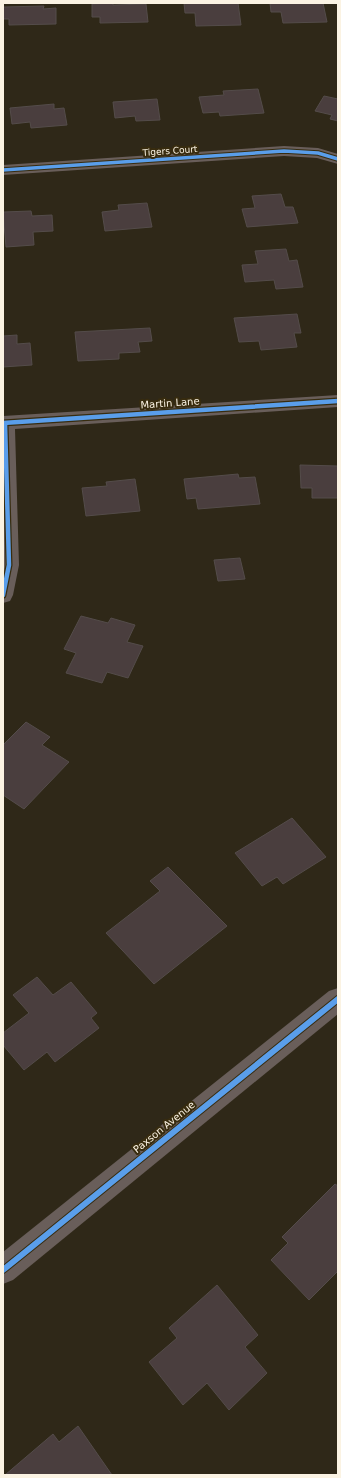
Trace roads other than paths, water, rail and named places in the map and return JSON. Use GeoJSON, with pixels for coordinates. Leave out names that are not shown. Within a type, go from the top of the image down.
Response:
{"type":"FeatureCollection","features":[{"type":"Feature","properties":{"kind":"street","name":"Tigers Court"},"geometry":{"type":"LineString","coordinates":[[3,170],[284,151],[318,153],[338,159]]}},
{"type":"Feature","properties":{"kind":"street","name":"Martin Lane"},"geometry":{"type":"LineString","coordinates":[[4,423],[338,401]]}},
{"type":"Feature","properties":{"kind":"street"},"geometry":{"type":"LineString","coordinates":[[3,595],[8,565],[4,423]]}},
{"type":"Feature","properties":{"kind":"street","name":"Paxson Avenue"},"geometry":{"type":"LineString","coordinates":[[3,1270],[268,1054],[338,999]]}}]}
